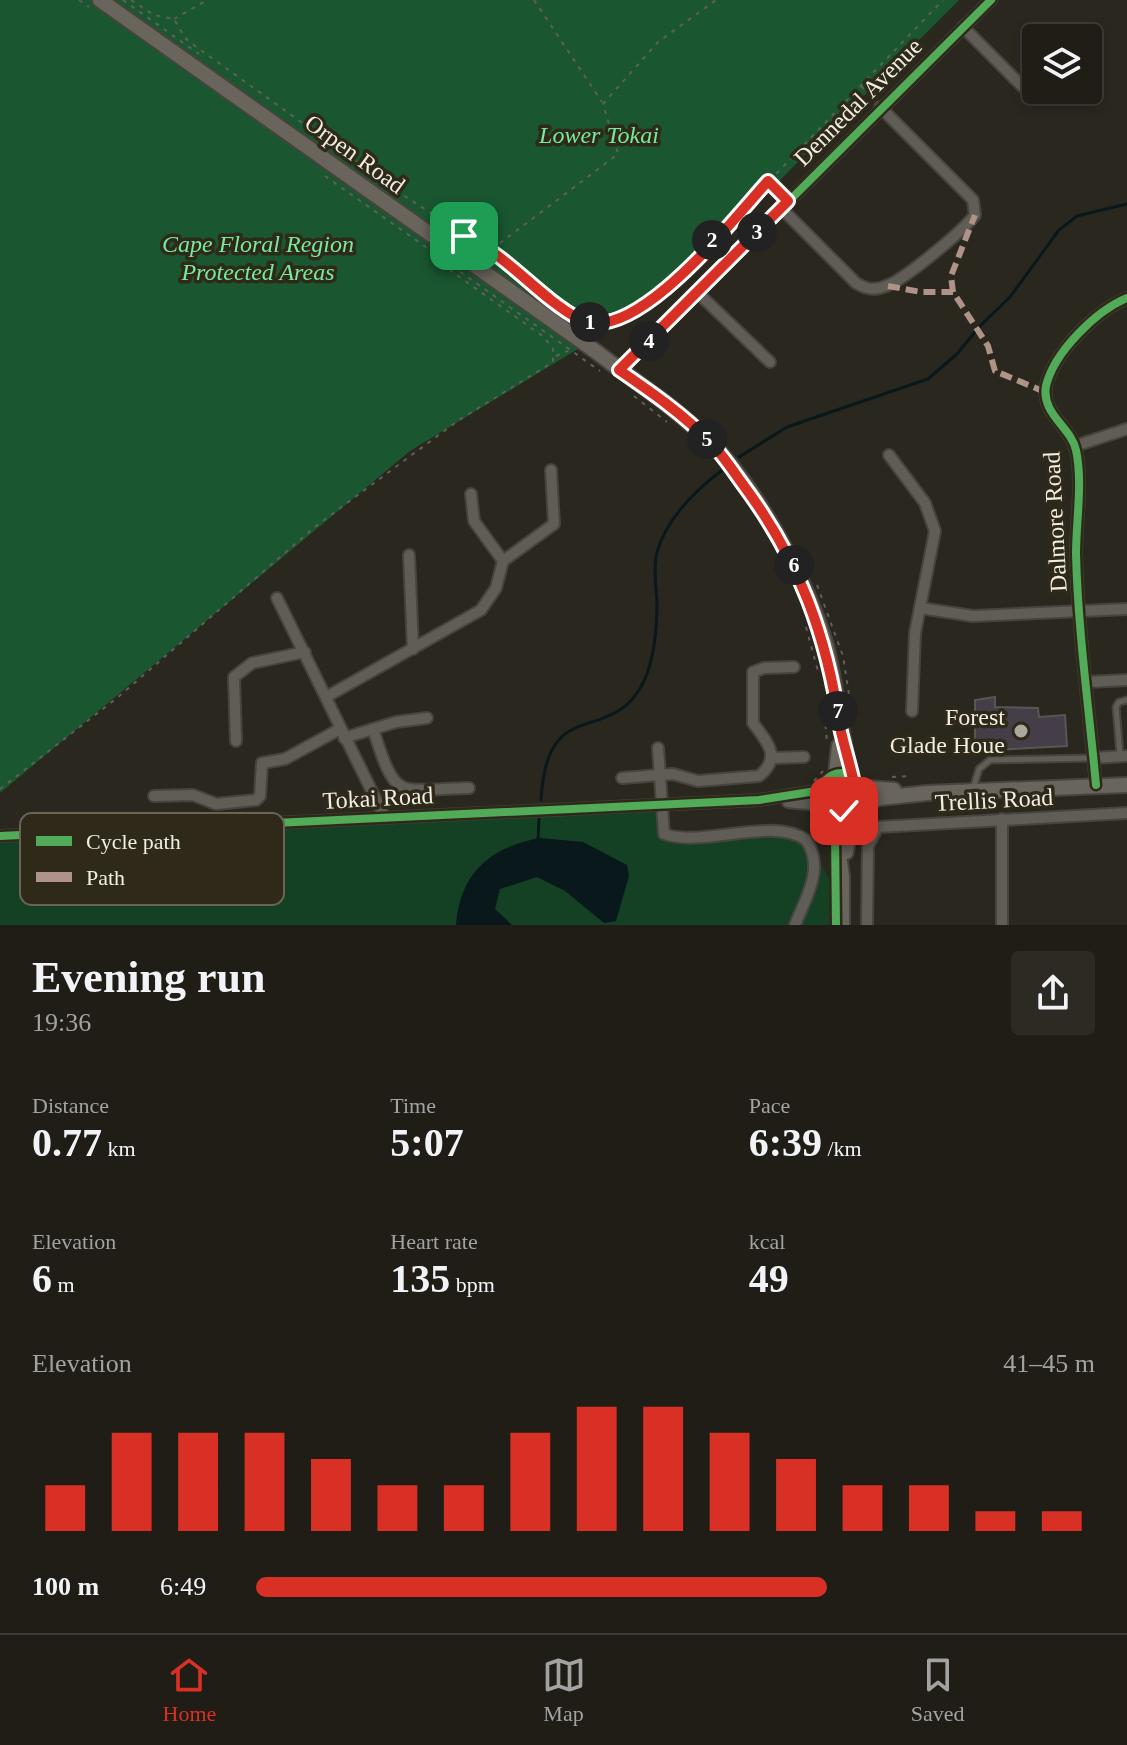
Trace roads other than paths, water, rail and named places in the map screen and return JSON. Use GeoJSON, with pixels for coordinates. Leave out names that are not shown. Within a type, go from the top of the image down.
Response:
{"type":"FeatureCollection","features":[{"type":"Feature","properties":{"kind":"main road","name":"Orpen Road"},"geometry":{"type":"LineString","coordinates":[[100,0],[614,373],[676,411],[710,441],[765,516],[799,574],[816,616],[831,668],[840,727],[854,785]]}},
{"type":"Feature","properties":{"kind":"main road","name":"Orpen Road"},"geometry":{"type":"LineString","coordinates":[[829,781],[840,727]]}},
{"type":"Feature","properties":{"kind":"main road"},"geometry":{"type":"LineString","coordinates":[[842,925],[842,876],[829,781],[844,780],[854,785],[927,793]]}},
{"type":"Feature","properties":{"kind":"main road"},"geometry":{"type":"LineString","coordinates":[[842,876],[853,807],[858,798],[854,785]]}},
{"type":"Feature","properties":{"kind":"main road"},"geometry":{"type":"LineString","coordinates":[[831,807],[840,811],[880,798],[927,793],[1127,785]]}},
{"type":"Feature","properties":{"kind":"street","name":"Dennedal Avenue"},"geometry":{"type":"LineString","coordinates":[[614,373],[991,0]]}},
{"type":"Feature","properties":{"kind":"street"},"geometry":{"type":"LineString","coordinates":[[963,27],[1022,86]]}},
{"type":"Feature","properties":{"kind":"street"},"geometry":{"type":"LineString","coordinates":[[785,205],[856,283],[870,290],[888,286],[965,228],[975,215],[973,200],[880,107]]}},
{"type":"Feature","properties":{"kind":"street"},"geometry":{"type":"LineString","coordinates":[[697,292],[770,362]]}},
{"type":"Feature","properties":{"kind":"street","name":"Dalmore Road"},"geometry":{"type":"LineString","coordinates":[[1096,785],[1079,611],[1075,446],[1049,406],[1045,392],[1050,375],[1072,343],[1095,319],[1127,298]]}},
{"type":"Feature","properties":{"kind":"street"},"geometry":{"type":"LineString","coordinates":[[1075,446],[1127,429]]}},
{"type":"Feature","properties":{"kind":"street"},"geometry":{"type":"LineString","coordinates":[[889,455],[912,483],[934,523],[934,543],[920,608],[912,711]]}},
{"type":"Feature","properties":{"kind":"street"},"geometry":{"type":"LineString","coordinates":[[326,697],[481,610],[496,588],[503,561],[554,524],[551,470]]}},
{"type":"Feature","properties":{"kind":"street"},"geometry":{"type":"LineString","coordinates":[[471,494],[474,521],[503,561]]}},
{"type":"Feature","properties":{"kind":"street"},"geometry":{"type":"LineString","coordinates":[[409,555],[413,649]]}},
{"type":"Feature","properties":{"kind":"street"},"geometry":{"type":"LineString","coordinates":[[277,598],[385,818]]}},
{"type":"Feature","properties":{"kind":"street"},"geometry":{"type":"LineString","coordinates":[[920,608],[961,615],[1127,609]]}},
{"type":"Feature","properties":{"kind":"street"},"geometry":{"type":"LineString","coordinates":[[236,741],[234,677],[252,663],[305,652]]}},
{"type":"Feature","properties":{"kind":"street"},"geometry":{"type":"LineString","coordinates":[[622,778],[673,774],[698,781],[754,778],[766,770],[771,758],[769,740],[753,723],[753,672],[764,668],[794,667]]}},
{"type":"Feature","properties":{"kind":"street"},"geometry":{"type":"LineString","coordinates":[[1087,682],[1127,680]]}},
{"type":"Feature","properties":{"kind":"street"},"geometry":{"type":"LineString","coordinates":[[154,796],[193,795],[216,804],[256,800],[260,796],[262,763],[291,756],[342,734],[427,718]]}},
{"type":"Feature","properties":{"kind":"street"},"geometry":{"type":"LineString","coordinates":[[373,729],[388,774],[398,786],[412,792],[469,788]]}},
{"type":"Feature","properties":{"kind":"street"},"geometry":{"type":"LineString","coordinates":[[658,748],[662,831],[669,836],[783,832],[806,840],[815,854],[816,869],[795,925]]}},
{"type":"Feature","properties":{"kind":"street"},"geometry":{"type":"LineString","coordinates":[[1093,758],[1124,756]]}},
{"type":"Feature","properties":{"kind":"street"},"geometry":{"type":"LineString","coordinates":[[771,758],[804,757]]}},
{"type":"Feature","properties":{"kind":"street","name":"Tokai Road"},"geometry":{"type":"LineString","coordinates":[[759,800],[829,781]]}},
{"type":"Feature","properties":{"kind":"street","name":"Tokai Road"},"geometry":{"type":"LineString","coordinates":[[284,823],[759,800],[831,807]]}},
{"type":"Feature","properties":{"kind":"street","name":"Trellis Road"},"geometry":{"type":"LineString","coordinates":[[867,925],[869,839],[874,830],[886,825],[1127,813]]}},
{"type":"Feature","properties":{"kind":"street"},"geometry":{"type":"LineString","coordinates":[[1002,819],[1002,925]]}},
{"type":"Feature","properties":{"kind":"street","name":"Tokai Road"},"geometry":{"type":"LineString","coordinates":[[0,836],[20,835]]}},
{"type":"Feature","properties":{"kind":"lane"},"geometry":{"type":"LineString","coordinates":[[1124,756],[1124,734],[1116,707],[1119,702],[1127,700]]}},
{"type":"Feature","properties":{"kind":"lane"},"geometry":{"type":"LineString","coordinates":[[973,790],[979,769],[990,760],[1093,758]]}},
{"type":"Feature","properties":{"kind":"waterway"},"geometry":{"type":"LineString","coordinates":[[739,457],[787,427],[928,379],[957,354],[1010,297],[1059,230],[1077,216],[1127,204]]}},
{"type":"Feature","properties":{"kind":"waterway"},"geometry":{"type":"LineString","coordinates":[[541,800],[546,766],[555,745],[568,732],[615,713],[630,701],[644,681],[655,642],[655,564],[661,540],[683,507],[721,471]]}},
{"type":"Feature","properties":{"kind":"waterway"},"geometry":{"type":"LineString","coordinates":[[538,841],[539,819]]}},
{"type":"Feature","properties":{"kind":"place","name":"Forest Glade Houe"},"geometry":{"type":"Point","coordinates":[1021,731]}},
{"type":"Feature","properties":{"kind":"park label","name":"Lower Tokai"},"geometry":{"type":"Point","coordinates":[599,135]}},
{"type":"Feature","properties":{"kind":"park label","name":"Cape Floral Region Protected Areas"},"geometry":{"type":"Point","coordinates":[258,258]}}]}
